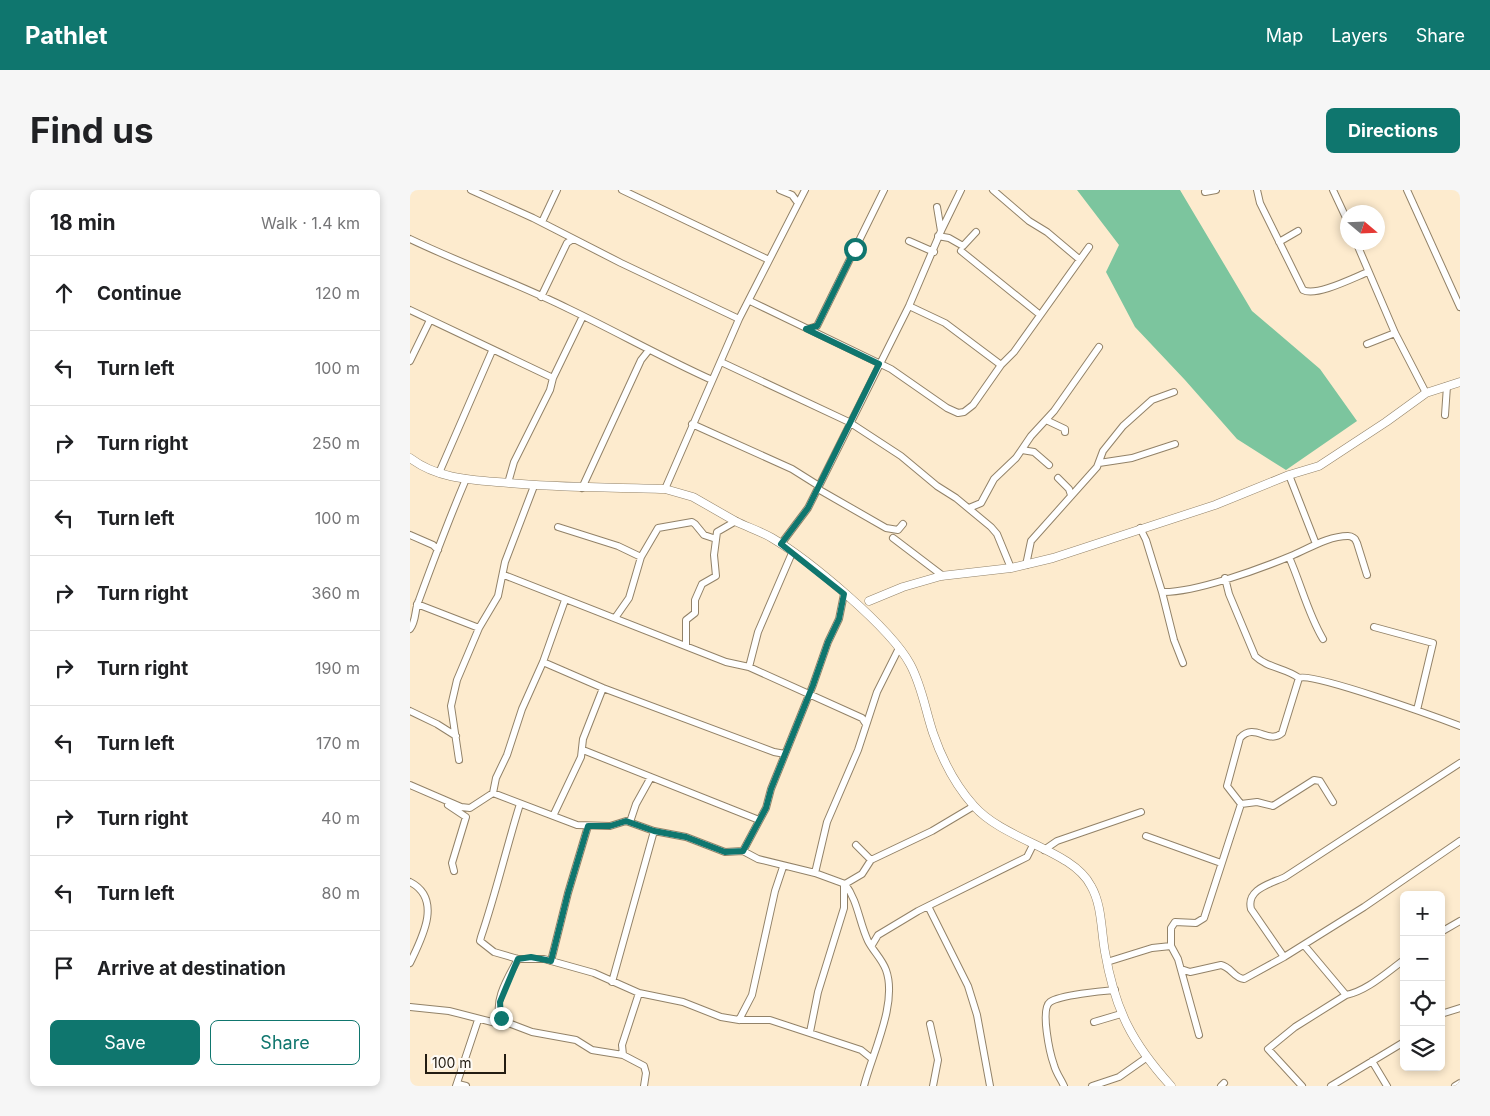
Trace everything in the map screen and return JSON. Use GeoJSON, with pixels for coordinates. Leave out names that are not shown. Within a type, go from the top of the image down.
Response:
{"type":"FeatureCollection","features":[{"type":"Feature","properties":{"kind":"street"},"geometry":{"type":"LineString","coordinates":[[471,190],[542,222],[570,241],[739,319]]}},
{"type":"Feature","properties":{"kind":"street"},"geometry":{"type":"LineString","coordinates":[[542,222],[557,190]]}},
{"type":"Feature","properties":{"kind":"street"},"geometry":{"type":"LineString","coordinates":[[622,190],[769,260]]}},
{"type":"Feature","properties":{"kind":"street"},"geometry":{"type":"LineString","coordinates":[[780,190],[792,195],[798,203]]}},
{"type":"Feature","properties":{"kind":"street"},"geometry":{"type":"LineString","coordinates":[[665,489],[739,319],[750,301],[804,190]]}},
{"type":"Feature","properties":{"kind":"street"},"geometry":{"type":"LineString","coordinates":[[806,329],[817,326],[884,190]]}},
{"type":"Feature","properties":{"kind":"street"},"geometry":{"type":"LineString","coordinates":[[781,544],[808,508],[849,422],[909,306],[934,252],[940,233],[961,190]]}},
{"type":"Feature","properties":{"kind":"street"},"geometry":{"type":"LineString","coordinates":[[993,190],[1029,221],[1053,236],[1079,259]]}},
{"type":"Feature","properties":{"kind":"street"},"geometry":{"type":"LineString","coordinates":[[1205,192],[1216,190]]}},
{"type":"Feature","properties":{"kind":"street"},"geometry":{"type":"LineString","coordinates":[[1257,190],[1260,203],[1273,226],[1278,242],[1299,284],[1306,292],[1321,290],[1368,272]]}},
{"type":"Feature","properties":{"kind":"street"},"geometry":{"type":"LineString","coordinates":[[1407,190],[1460,307]]}},
{"type":"Feature","properties":{"kind":"street"},"geometry":{"type":"LineString","coordinates":[[636,196],[642,191]]}},
{"type":"Feature","properties":{"kind":"street"},"geometry":{"type":"LineString","coordinates":[[1335,191],[1341,205]]}},
{"type":"Feature","properties":{"kind":"street"},"geometry":{"type":"LineString","coordinates":[[937,207],[940,233]]}},
{"type":"Feature","properties":{"kind":"street"},"geometry":{"type":"LineString","coordinates":[[1278,242],[1298,231]]}},
{"type":"Feature","properties":{"kind":"street"},"geometry":{"type":"LineString","coordinates":[[940,233],[963,246],[976,232]]}},
{"type":"Feature","properties":{"kind":"street"},"geometry":{"type":"LineString","coordinates":[[410,239],[443,255],[493,273],[712,380]]}},
{"type":"Feature","properties":{"kind":"street"},"geometry":{"type":"LineString","coordinates":[[541,297],[570,241]]}},
{"type":"Feature","properties":{"kind":"street"},"geometry":{"type":"LineString","coordinates":[[909,241],[934,252]]}},
{"type":"Feature","properties":{"kind":"street"},"geometry":{"type":"LineString","coordinates":[[750,301],[900,374],[947,408],[958,413],[964,412],[973,404],[1001,365],[1014,352],[1039,314],[1055,295],[1089,246]]}},
{"type":"Feature","properties":{"kind":"street"},"geometry":{"type":"LineString","coordinates":[[1359,250],[1395,333],[1426,393]]}},
{"type":"Feature","properties":{"kind":"street"},"geometry":{"type":"LineString","coordinates":[[961,251],[1039,314]]}},
{"type":"Feature","properties":{"kind":"street"},"geometry":{"type":"LineString","coordinates":[[909,306],[945,323],[1001,365]]}},
{"type":"Feature","properties":{"kind":"street"},"geometry":{"type":"LineString","coordinates":[[410,310],[492,351],[553,378]]}},
{"type":"Feature","properties":{"kind":"street"},"geometry":{"type":"LineString","coordinates":[[508,483],[514,462],[550,390],[553,378],[583,316]]}},
{"type":"Feature","properties":{"kind":"street"},"geometry":{"type":"LineString","coordinates":[[410,361],[430,320]]}},
{"type":"Feature","properties":{"kind":"street"},"geometry":{"type":"LineString","coordinates":[[1367,344],[1395,333]]}},
{"type":"Feature","properties":{"kind":"street"},"geometry":{"type":"LineString","coordinates":[[973,509],[981,503],[994,479],[1008,467],[1022,450],[1030,436],[1046,420],[1099,347]]}},
{"type":"Feature","properties":{"kind":"street"},"geometry":{"type":"LineString","coordinates":[[582,488],[640,360],[649,350]]}},
{"type":"Feature","properties":{"kind":"street"},"geometry":{"type":"LineString","coordinates":[[439,473],[492,351]]}},
{"type":"Feature","properties":{"kind":"street"},"geometry":{"type":"LineString","coordinates":[[721,362],[849,422],[901,456],[937,486],[973,509],[996,534],[1010,568]]}},
{"type":"Feature","properties":{"kind":"street"},"geometry":{"type":"LineString","coordinates":[[855,604],[942,576],[1026,565],[1215,505],[1289,475],[1319,466],[1426,393],[1460,382]]}},
{"type":"Feature","properties":{"kind":"street"},"geometry":{"type":"LineString","coordinates":[[1445,415],[1448,386]]}},
{"type":"Feature","properties":{"kind":"street"},"geometry":{"type":"LineString","coordinates":[[1026,565],[1031,542],[1099,463],[1103,452],[1123,426],[1152,400],[1174,392]]}},
{"type":"Feature","properties":{"kind":"street"},"geometry":{"type":"LineString","coordinates":[[1046,420],[1065,429],[1065,432]]}},
{"type":"Feature","properties":{"kind":"street"},"geometry":{"type":"LineString","coordinates":[[692,424],[792,469],[818,488],[886,528],[898,530],[903,524]]}},
{"type":"Feature","properties":{"kind":"street"},"geometry":{"type":"LineString","coordinates":[[1099,463],[1132,458],[1175,444]]}},
{"type":"Feature","properties":{"kind":"street"},"geometry":{"type":"LineString","coordinates":[[1022,450],[1034,452],[1050,465]]}},
{"type":"Feature","properties":{"kind":"street"},"geometry":{"type":"LineString","coordinates":[[410,458],[439,473],[466,479],[534,486],[665,489],[694,497],[781,544],[844,594],[899,648],[916,677],[925,700],[933,732],[949,772],[974,806],[1001,829],[1078,869],[1092,887],[1098,901],[1107,962],[1121,1014],[1132,1037],[1146,1058],[1171,1086]]}},
{"type":"Feature","properties":{"kind":"street"},"geometry":{"type":"LineString","coordinates":[[1289,475],[1316,544]]}},
{"type":"Feature","properties":{"kind":"street"},"geometry":{"type":"LineString","coordinates":[[1058,478],[1069,489],[1071,495]]}},
{"type":"Feature","properties":{"kind":"street"},"geometry":{"type":"LineString","coordinates":[[410,629],[415,620],[417,604],[436,548],[441,542],[451,512],[466,479]]}},
{"type":"Feature","properties":{"kind":"street"},"geometry":{"type":"LineString","coordinates":[[459,760],[451,706],[452,699],[464,662],[479,628],[498,596],[506,562],[534,486]]}},
{"type":"Feature","properties":{"kind":"street"},"geometry":{"type":"LineString","coordinates":[[686,645],[686,620],[695,613],[698,591],[702,584],[716,576],[714,555],[716,539],[720,529],[736,521]]}},
{"type":"Feature","properties":{"kind":"street"},"geometry":{"type":"LineString","coordinates":[[615,618],[629,598],[642,558],[655,531],[663,527],[692,522],[704,535],[716,539]]}},
{"type":"Feature","properties":{"kind":"street"},"geometry":{"type":"LineString","coordinates":[[558,527],[618,546],[642,558]]}},
{"type":"Feature","properties":{"kind":"street"},"geometry":{"type":"LineString","coordinates":[[1140,528],[1146,540],[1182,663]]}},
{"type":"Feature","properties":{"kind":"street"},"geometry":{"type":"LineString","coordinates":[[410,535],[436,548]]}},
{"type":"Feature","properties":{"kind":"street"},"geometry":{"type":"LineString","coordinates":[[1162,592],[1185,590],[1289,557],[1316,544],[1351,536],[1357,543],[1367,575]]}},
{"type":"Feature","properties":{"kind":"street"},"geometry":{"type":"LineString","coordinates":[[893,538],[942,576]]}},
{"type":"Feature","properties":{"kind":"street"},"geometry":{"type":"LineString","coordinates":[[749,664],[755,649],[758,632],[792,553]]}},
{"type":"Feature","properties":{"kind":"street"},"geometry":{"type":"LineString","coordinates":[[1289,557],[1314,622],[1323,639]]}},
{"type":"Feature","properties":{"kind":"street"},"geometry":{"type":"LineString","coordinates":[[504,575],[726,662],[742,666],[749,664],[775,680],[800,688],[808,694],[864,721]]}},
{"type":"Feature","properties":{"kind":"street"},"geometry":{"type":"LineString","coordinates":[[1225,578],[1229,594],[1255,656],[1263,664],[1299,678],[1306,676],[1417,710],[1460,726]]}},
{"type":"Feature","properties":{"kind":"street"},"geometry":{"type":"LineString","coordinates":[[743,851],[766,808],[830,636],[839,619],[844,594]]}},
{"type":"Feature","properties":{"kind":"street"},"geometry":{"type":"LineString","coordinates":[[410,785],[441,800],[470,808],[493,793],[496,778],[507,755],[522,709],[543,662],[565,600]]}},
{"type":"Feature","properties":{"kind":"street"},"geometry":{"type":"LineString","coordinates":[[864,612],[869,601]]}},
{"type":"Feature","properties":{"kind":"street"},"geometry":{"type":"LineString","coordinates":[[417,604],[479,628]]}},
{"type":"Feature","properties":{"kind":"street"},"geometry":{"type":"LineString","coordinates":[[1374,627],[1433,643],[1417,710]]}},
{"type":"Feature","properties":{"kind":"street"},"geometry":{"type":"LineString","coordinates":[[815,873],[827,822],[858,750],[864,721],[869,716],[877,692],[899,648]]}},
{"type":"Feature","properties":{"kind":"street"},"geometry":{"type":"LineString","coordinates":[[543,662],[603,688],[774,752],[785,754]]}},
{"type":"Feature","properties":{"kind":"street"},"geometry":{"type":"LineString","coordinates":[[1241,804],[1229,790],[1228,786],[1240,738],[1244,734],[1254,731],[1270,737],[1282,733],[1299,678]]}},
{"type":"Feature","properties":{"kind":"street"},"geometry":{"type":"LineString","coordinates":[[554,814],[583,750],[583,739],[603,688]]}},
{"type":"Feature","properties":{"kind":"street"},"geometry":{"type":"LineString","coordinates":[[410,711],[438,724],[456,736]]}},
{"type":"Feature","properties":{"kind":"street"},"geometry":{"type":"LineString","coordinates":[[583,750],[674,784],[759,820]]}},
{"type":"Feature","properties":{"kind":"street"},"geometry":{"type":"LineString","coordinates":[[1284,958],[1251,910],[1249,901],[1252,894],[1285,876],[1460,763]]}},
{"type":"Feature","properties":{"kind":"street"},"geometry":{"type":"LineString","coordinates":[[630,822],[636,804],[651,777]]}},
{"type":"Feature","properties":{"kind":"street"},"geometry":{"type":"LineString","coordinates":[[1241,804],[1257,802],[1273,806],[1306,784],[1318,780],[1333,802]]}},
{"type":"Feature","properties":{"kind":"street"},"geometry":{"type":"LineString","coordinates":[[493,793],[520,804],[554,814],[566,821],[588,826],[610,826],[622,820],[654,831],[686,837],[725,852],[743,851],[758,859],[783,867],[815,873],[843,883],[852,893],[869,942],[887,971],[890,989],[882,1030],[871,1058],[864,1086]]}},
{"type":"Feature","properties":{"kind":"street"},"geometry":{"type":"LineString","coordinates":[[441,800],[466,817],[452,863],[454,870]]}},
{"type":"Feature","properties":{"kind":"street"},"geometry":{"type":"LineString","coordinates":[[520,804],[480,942],[494,952],[518,959],[531,957],[551,961],[639,993],[682,1002],[721,1017],[738,1020],[770,1020],[861,1050],[871,1058]]}},
{"type":"Feature","properties":{"kind":"street"},"geometry":{"type":"LineString","coordinates":[[1199,1035],[1181,969],[1171,946],[1171,928],[1175,922],[1196,923],[1204,918],[1241,804]]}},
{"type":"Feature","properties":{"kind":"street"},"geometry":{"type":"LineString","coordinates":[[843,883],[862,874],[871,860],[916,839],[974,806]]}},
{"type":"Feature","properties":{"kind":"street"},"geometry":{"type":"LineString","coordinates":[[1044,850],[1057,841],[1140,812]]}},
{"type":"Feature","properties":{"kind":"street"},"geometry":{"type":"LineString","coordinates":[[551,961],[568,893],[588,826]]}},
{"type":"Feature","properties":{"kind":"street"},"geometry":{"type":"LineString","coordinates":[[612,982],[654,831]]}},
{"type":"Feature","properties":{"kind":"street"},"geometry":{"type":"LineString","coordinates":[[1146,836],[1221,862]]}},
{"type":"Feature","properties":{"kind":"street"},"geometry":{"type":"LineString","coordinates":[[1181,969],[1190,972],[1221,965],[1226,966],[1238,977],[1244,979],[1284,958],[1460,841]]}},
{"type":"Feature","properties":{"kind":"street"},"geometry":{"type":"LineString","coordinates":[[856,845],[871,860]]}},
{"type":"Feature","properties":{"kind":"street"},"geometry":{"type":"LineString","coordinates":[[872,945],[878,936],[928,906],[1026,857],[1033,845]]}},
{"type":"Feature","properties":{"kind":"street"},"geometry":{"type":"LineString","coordinates":[[738,1020],[752,995],[775,891],[783,867]]}},
{"type":"Feature","properties":{"kind":"street"},"geometry":{"type":"LineString","coordinates":[[410,882],[424,894],[428,904],[420,941],[410,963]]}},
{"type":"Feature","properties":{"kind":"street"},"geometry":{"type":"LineString","coordinates":[[810,1032],[818,992],[844,908],[845,890],[843,883]]}},
{"type":"Feature","properties":{"kind":"street"},"geometry":{"type":"LineString","coordinates":[[928,906],[968,986],[977,1015],[990,1086]]}},
{"type":"Feature","properties":{"kind":"street"},"geometry":{"type":"LineString","coordinates":[[1445,930],[1460,921]]}},
{"type":"Feature","properties":{"kind":"street"},"geometry":{"type":"LineString","coordinates":[[1304,945],[1346,995]]}},
{"type":"Feature","properties":{"kind":"street"},"geometry":{"type":"LineString","coordinates":[[1107,962],[1152,948],[1171,946]]}},
{"type":"Feature","properties":{"kind":"street"},"geometry":{"type":"LineString","coordinates":[[518,959],[500,1002],[501,1018],[506,1024],[576,1040],[592,1050],[623,1054],[644,1066],[646,1073],[644,1086]]}},
{"type":"Feature","properties":{"kind":"street"},"geometry":{"type":"LineString","coordinates":[[1302,1086],[1268,1049],[1295,1027],[1346,995],[1354,994],[1400,964]]}},
{"type":"Feature","properties":{"kind":"street"},"geometry":{"type":"LineString","coordinates":[[1064,1086],[1053,1063],[1045,1014],[1046,1008],[1050,1002],[1055,1000],[1088,992],[1115,990]]}},
{"type":"Feature","properties":{"kind":"street"},"geometry":{"type":"LineString","coordinates":[[623,1054],[622,1045],[639,993]]}},
{"type":"Feature","properties":{"kind":"street"},"geometry":{"type":"LineString","coordinates":[[410,1007],[449,1011],[478,1020],[496,1023],[501,1018]]}},
{"type":"Feature","properties":{"kind":"street"},"geometry":{"type":"LineString","coordinates":[[1445,1013],[1460,1008]]}},
{"type":"Feature","properties":{"kind":"street"},"geometry":{"type":"LineString","coordinates":[[1094,1022],[1121,1014]]}},
{"type":"Feature","properties":{"kind":"street"},"geometry":{"type":"LineString","coordinates":[[466,1086],[457,1085],[478,1020]]}},
{"type":"Feature","properties":{"kind":"street"},"geometry":{"type":"LineString","coordinates":[[930,1024],[938,1060],[933,1086]]}},
{"type":"Feature","properties":{"kind":"street"},"geometry":{"type":"LineString","coordinates":[[1331,1086],[1400,1044]]}},
{"type":"Feature","properties":{"kind":"street"},"geometry":{"type":"LineString","coordinates":[[1092,1086],[1120,1077],[1146,1058]]}},
{"type":"Feature","properties":{"kind":"street"},"geometry":{"type":"LineString","coordinates":[[1372,1061],[1387,1086]]}},
{"type":"Feature","properties":{"kind":"street"},"geometry":{"type":"LineString","coordinates":[[1455,1086],[1460,1083]]}},
{"type":"Feature","properties":{"kind":"green space"},"geometry":{"type":"Polygon","coordinates":[[[1077,190],[1180,190],[1252,311],[1320,369],[1357,421],[1286,470],[1237,439],[1135,327],[1106,272],[1119,245],[1077,190]]]}},
{"type":"Feature","properties":{"kind":"route"},"geometry":{"type":"LineString","coordinates":[[501,1018],[499,1012],[500,1002],[509,975],[518,959],[531,957],[551,961],[554,941],[588,826],[610,826],[622,820],[654,831],[700,841],[725,852],[738,853],[743,851],[764,813],[771,789],[825,654],[830,636],[837,625],[844,594],[781,544],[808,508],[879,364],[806,329],[817,326],[855,249]]}}]}
